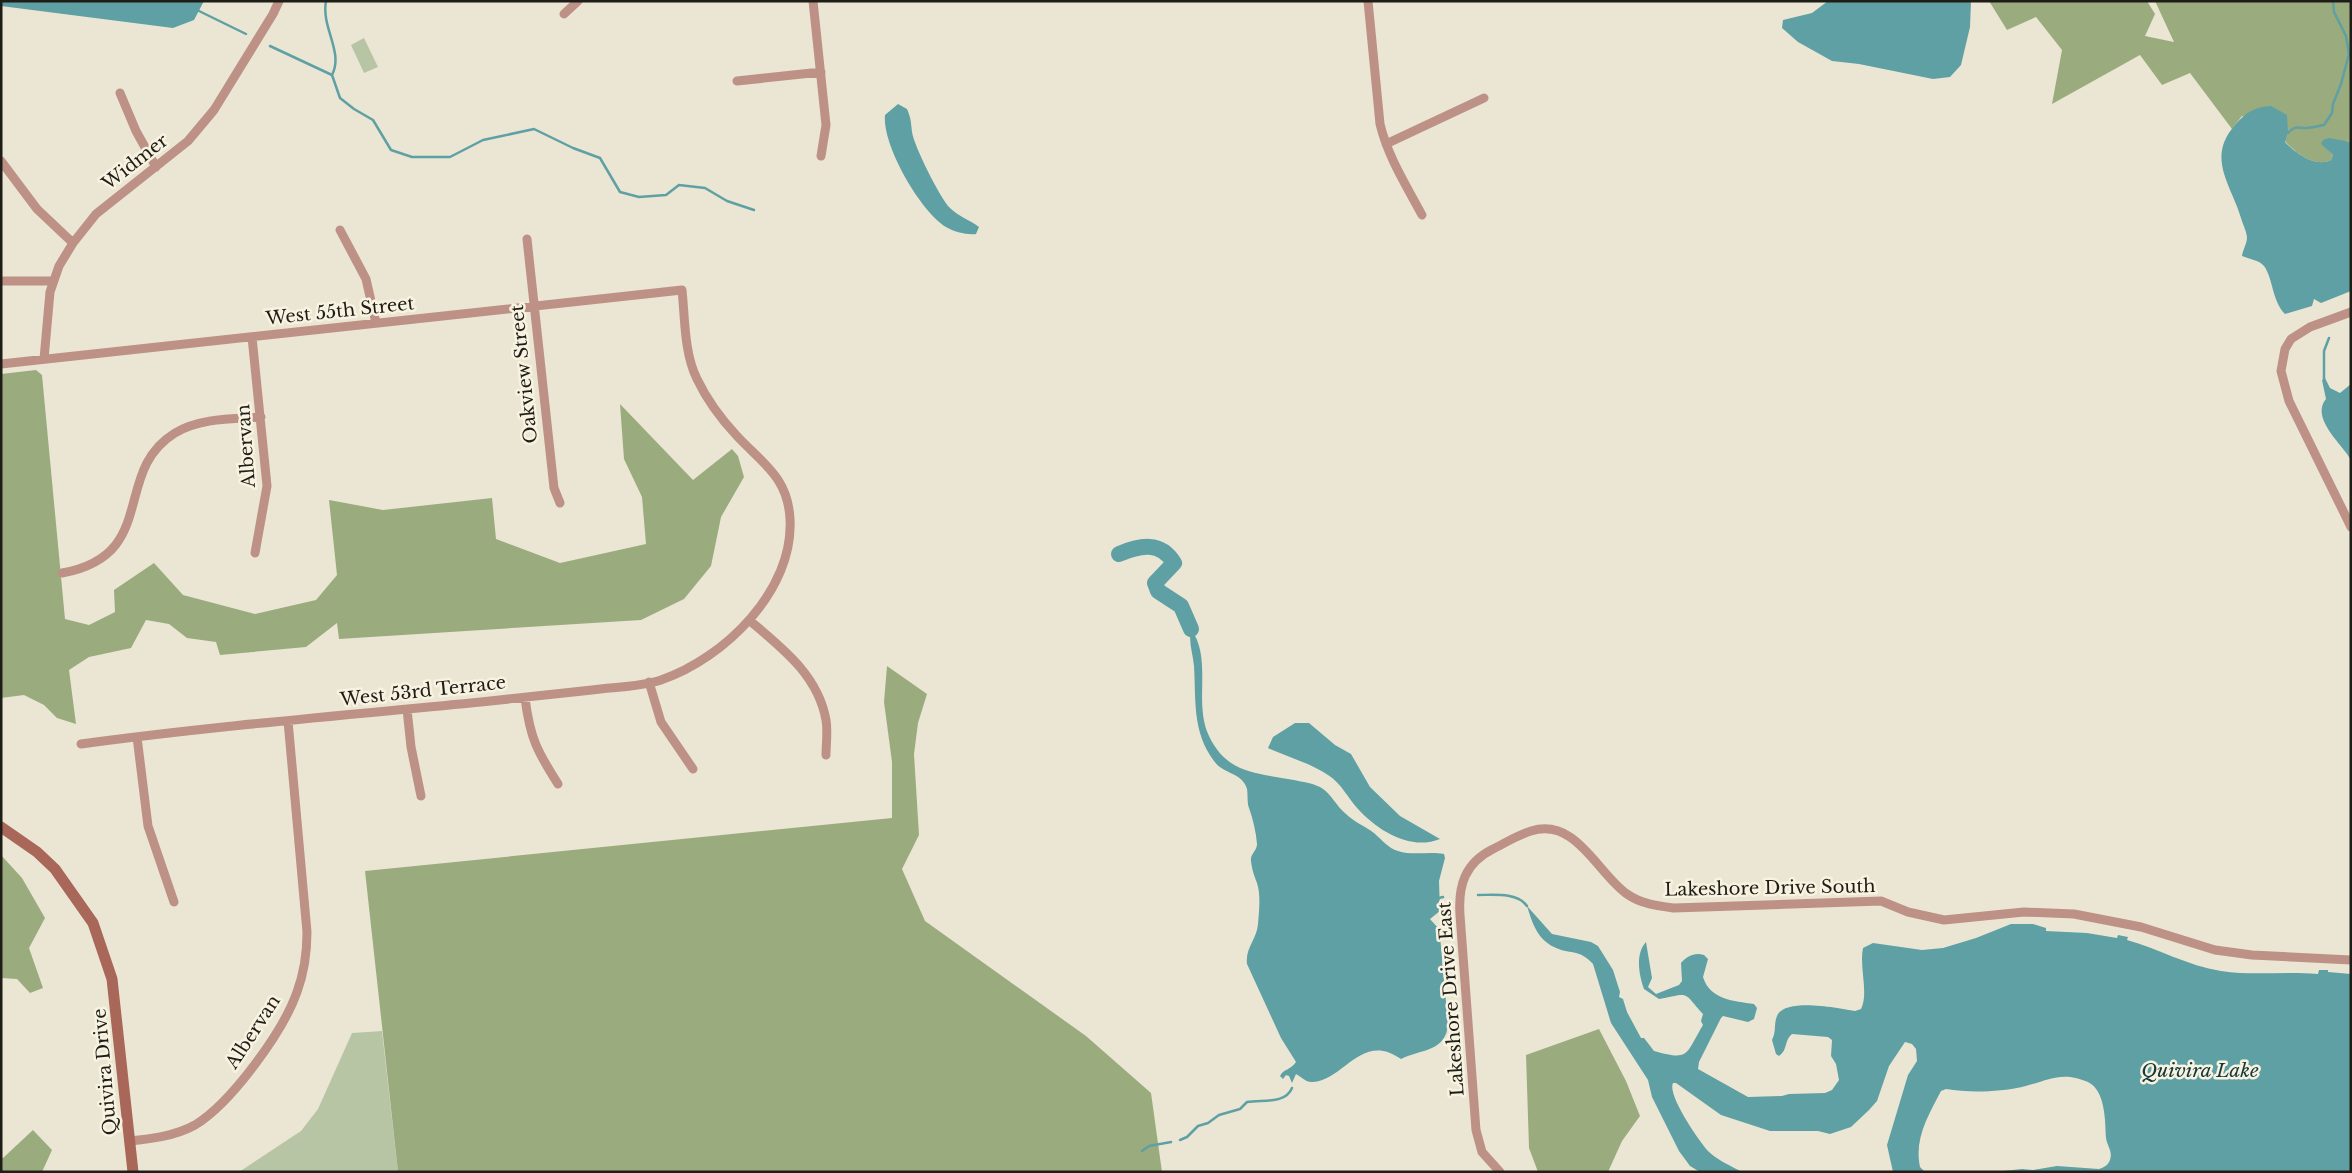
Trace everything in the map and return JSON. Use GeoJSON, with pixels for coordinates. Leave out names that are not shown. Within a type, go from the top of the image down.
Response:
{"type":"FeatureCollection","features":[{"type":"Feature","properties":{"kind":"main road","name":"Quivira Drive"},"geometry":{"type":"LineString","coordinates":[[1,827],[37,852],[55,869],[78,899],[93,923],[110,969],[118,1016],[133,1172]]}},
{"type":"Feature","properties":{"kind":"street","name":"Widmer"},"geometry":{"type":"LineString","coordinates":[[44,359],[50,292],[59,266],[73,243],[96,214],[188,141],[214,110],[273,14],[278,1]]}},
{"type":"Feature","properties":{"kind":"street"},"geometry":{"type":"LineString","coordinates":[[564,14],[578,1]]}},
{"type":"Feature","properties":{"kind":"street"},"geometry":{"type":"LineString","coordinates":[[813,1],[826,125],[822,156]]}},
{"type":"Feature","properties":{"kind":"street"},"geometry":{"type":"LineString","coordinates":[[1368,1],[1380,124],[1390,156],[1422,215]]}},
{"type":"Feature","properties":{"kind":"street"},"geometry":{"type":"LineString","coordinates":[[737,81],[821,72]]}},
{"type":"Feature","properties":{"kind":"street"},"geometry":{"type":"LineString","coordinates":[[120,93],[133,125],[156,167]]}},
{"type":"Feature","properties":{"kind":"street"},"geometry":{"type":"LineString","coordinates":[[1386,144],[1484,98]]}},
{"type":"Feature","properties":{"kind":"street"},"geometry":{"type":"LineString","coordinates":[[1,161],[37,209],[73,243]]}},
{"type":"Feature","properties":{"kind":"street"},"geometry":{"type":"LineString","coordinates":[[340,230],[366,279],[376,323]]}},
{"type":"Feature","properties":{"kind":"street","name":"Oakview Street"},"geometry":{"type":"LineString","coordinates":[[527,239],[554,488],[560,503]]}},
{"type":"Feature","properties":{"kind":"street"},"geometry":{"type":"LineString","coordinates":[[1,280],[53,281]]}},
{"type":"Feature","properties":{"kind":"street","name":"West 55th Street"},"geometry":{"type":"LineString","coordinates":[[1,364],[682,290]]}},
{"type":"Feature","properties":{"kind":"street","name":"West 53rd Terrace"},"geometry":{"type":"LineString","coordinates":[[81,744],[288,721],[525,698],[662,680],[697,662],[732,640],[749,620],[778,578],[790,537],[788,503],[778,478],[721,417],[696,376],[686,337],[682,290]]}},
{"type":"Feature","properties":{"kind":"street"},"geometry":{"type":"LineString","coordinates":[[2351,312],[2310,327],[2291,339],[2285,349],[2281,371],[2289,400],[2351,527]]}},
{"type":"Feature","properties":{"kind":"street","name":"Albervan"},"geometry":{"type":"LineString","coordinates":[[252,337],[267,486],[255,553]]}},
{"type":"Feature","properties":{"kind":"street"},"geometry":{"type":"LineString","coordinates":[[62,573],[87,566],[102,557],[119,541],[129,521],[144,466],[155,449],[163,442],[175,433],[200,424],[261,417]]}},
{"type":"Feature","properties":{"kind":"street"},"geometry":{"type":"LineString","coordinates":[[749,620],[802,668],[818,691],[826,721],[826,755]]}},
{"type":"Feature","properties":{"kind":"street"},"geometry":{"type":"LineString","coordinates":[[649,682],[661,722],[693,769]]}},
{"type":"Feature","properties":{"kind":"street"},"geometry":{"type":"LineString","coordinates":[[525,698],[528,724],[533,742],[558,784]]}},
{"type":"Feature","properties":{"kind":"street"},"geometry":{"type":"LineString","coordinates":[[407,709],[411,747],[422,796]]}},
{"type":"Feature","properties":{"kind":"street","name":"Albervan"},"geometry":{"type":"LineString","coordinates":[[129,1141],[156,1138],[182,1131],[196,1124],[222,1104],[272,1039],[297,992],[305,959],[307,932],[288,721]]}},
{"type":"Feature","properties":{"kind":"street"},"geometry":{"type":"LineString","coordinates":[[137,737],[148,826],[174,902]]}},
{"type":"Feature","properties":{"kind":"street","name":"Lakeshore Drive South"},"geometry":{"type":"LineString","coordinates":[[1511,841],[1532,831],[1549,830],[1561,832],[1574,840],[1615,885],[1629,895],[1656,906],[1674,908],[1881,901],[1908,912],[1944,920],[2024,912],[2058,913],[2123,923],[2214,950],[2252,955],[2351,960]]}},
{"type":"Feature","properties":{"kind":"street","name":"Lakeshore Drive East"},"geometry":{"type":"LineString","coordinates":[[1500,1172],[1482,1152],[1476,1130],[1459,900],[1460,889],[1468,869],[1486,852],[1511,841]]}},
{"type":"Feature","properties":{"kind":"green space"},"geometry":{"type":"Polygon","coordinates":[[[1989,1],[2147,1],[2155,14],[2145,36],[2174,42],[2155,1],[2351,1],[2351,142],[2345,141],[2328,150],[2333,155],[2331,160],[2319,162],[2306,158],[2289,146],[2285,141],[2288,133],[2242,116],[2232,129],[2190,73],[2162,85],[2140,55],[2052,104],[2062,50],[2036,17],[2007,30],[1989,1]]]}},
{"type":"Feature","properties":{"kind":"green space"},"geometry":{"type":"Polygon","coordinates":[[[364,38],[378,67],[364,73],[351,45],[364,38]]]}},
{"type":"Feature","properties":{"kind":"green space"},"geometry":{"type":"Polygon","coordinates":[[[36,370],[42,375],[65,619],[89,625],[115,612],[114,590],[154,563],[183,595],[255,614],[316,600],[337,575],[329,500],[383,510],[492,498],[496,539],[560,563],[646,544],[642,497],[624,459],[620,404],[693,480],[732,449],[738,456],[744,477],[721,517],[711,566],[684,599],[641,620],[339,639],[337,623],[306,647],[220,655],[216,642],[187,638],[169,624],[146,620],[131,648],[89,657],[69,670],[76,724],[57,718],[44,705],[24,695],[1,698],[1,374],[36,370]]]}},
{"type":"Feature","properties":{"kind":"green space"},"geometry":{"type":"Polygon","coordinates":[[[887,666],[927,694],[918,723],[914,754],[919,835],[902,869],[925,921],[1086,1036],[1151,1093],[1162,1172],[398,1172],[365,871],[892,818],[892,762],[884,702],[887,666]]]}},
{"type":"Feature","properties":{"kind":"green space"},"geometry":{"type":"Polygon","coordinates":[[[1,855],[22,878],[45,918],[29,948],[43,988],[30,993],[17,979],[1,978],[1,855]]]}},
{"type":"Feature","properties":{"kind":"green space"},"geometry":{"type":"Polygon","coordinates":[[[1599,1029],[1626,1081],[1640,1116],[1622,1141],[1608,1172],[1538,1172],[1529,1148],[1526,1055],[1599,1029]]]}},
{"type":"Feature","properties":{"kind":"green space"},"geometry":{"type":"Polygon","coordinates":[[[382,1031],[398,1172],[239,1172],[301,1131],[318,1109],[352,1033],[382,1031]]]}},
{"type":"Feature","properties":{"kind":"green space"},"geometry":{"type":"Polygon","coordinates":[[[33,1130],[52,1150],[42,1172],[1,1172],[1,1157],[3,1158],[33,1130]]]}},
{"type":"Feature","properties":{"kind":"water"},"geometry":{"type":"Polygon","coordinates":[[[1,1],[204,1],[194,20],[173,28],[1,6],[1,1]]]}},
{"type":"Feature","properties":{"kind":"water"},"geometry":{"type":"Polygon","coordinates":[[[1828,1],[1971,1],[1970,27],[1961,65],[1950,77],[1933,79],[1859,64],[1832,61],[1798,42],[1782,28],[1783,20],[1812,13],[1828,1]]]}},
{"type":"Feature","properties":{"kind":"water"},"geometry":{"type":"Polygon","coordinates":[[[898,104],[907,109],[917,148],[940,194],[953,211],[979,227],[976,234],[965,234],[946,227],[925,207],[914,192],[896,159],[886,128],[885,115],[898,104]]]}},
{"type":"Feature","properties":{"kind":"water"},"geometry":{"type":"Polygon","coordinates":[[[2271,106],[2287,115],[2288,133],[2285,142],[2294,151],[2312,161],[2325,162],[2331,160],[2333,155],[2321,144],[2323,140],[2329,138],[2351,142],[2351,291],[2321,303],[2314,299],[2312,306],[2285,314],[2278,303],[2264,266],[2257,261],[2242,256],[2247,234],[2223,171],[2222,160],[2222,149],[2227,137],[2239,120],[2255,109],[2271,106]]]}},
{"type":"Feature","properties":{"kind":"water"},"geometry":{"type":"Polygon","coordinates":[[[2325,378],[2330,388],[2340,393],[2351,384],[2351,460],[2329,431],[2322,414],[2322,406],[2326,399],[2322,380],[2325,378]]]}},
{"type":"Feature","properties":{"kind":"water"},"geometry":{"type":"Polygon","coordinates":[[[1191,629],[1201,654],[1205,723],[1216,749],[1225,758],[1244,770],[1314,784],[1320,787],[1328,793],[1349,817],[1374,833],[1394,850],[1409,853],[1444,854],[1445,858],[1439,881],[1440,911],[1430,919],[1438,928],[1440,936],[1448,1024],[1443,1040],[1438,1045],[1401,1059],[1387,1052],[1375,1050],[1364,1053],[1334,1074],[1313,1082],[1306,1081],[1296,1074],[1292,1083],[1289,1076],[1286,1075],[1283,1079],[1280,1076],[1296,1062],[1281,1038],[1247,964],[1248,953],[1257,929],[1258,919],[1259,893],[1251,861],[1257,846],[1257,839],[1248,806],[1245,783],[1237,776],[1218,766],[1202,739],[1196,715],[1194,666],[1190,638],[1191,629]]]}},
{"type":"Feature","properties":{"kind":"water"},"geometry":{"type":"Polygon","coordinates":[[[1295,723],[1309,723],[1335,745],[1351,754],[1370,787],[1400,816],[1440,839],[1418,842],[1396,837],[1375,825],[1366,817],[1354,805],[1337,782],[1328,775],[1268,748],[1273,737],[1295,723]]]}},
{"type":"Feature","properties":{"kind":"water","name":"Quivira Lake"},"geometry":{"type":"Polygon","coordinates":[[[1527,906],[1552,934],[1591,942],[1598,946],[1613,970],[1620,992],[1619,997],[1623,999],[1627,1012],[1641,1038],[1644,1038],[1654,1051],[1674,1055],[1685,1053],[1703,1025],[1701,1021],[1703,1014],[1685,996],[1659,999],[1644,989],[1639,965],[1640,952],[1646,942],[1652,978],[1648,987],[1656,994],[1679,985],[1682,981],[1681,963],[1686,958],[1694,954],[1704,955],[1708,959],[1703,977],[1706,985],[1711,990],[1724,998],[1754,1004],[1757,1008],[1754,1019],[1748,1022],[1723,1016],[1721,1018],[1699,1062],[1698,1069],[1748,1097],[1825,1093],[1832,1090],[1839,1080],[1836,1064],[1831,1056],[1832,1040],[1828,1037],[1792,1034],[1784,1051],[1779,1056],[1776,1054],[1772,1040],[1775,1024],[1778,1014],[1792,1006],[1814,1005],[1855,1011],[1861,1009],[1864,996],[1863,948],[1873,943],[1922,950],[1943,948],[1976,938],[2011,924],[2033,924],[2046,928],[2046,931],[2087,933],[2117,938],[2118,935],[2128,937],[2127,940],[2209,969],[2221,971],[2318,974],[2319,970],[2328,970],[2328,972],[2351,974],[2351,1172],[1994,1172],[2022,1169],[2033,1170],[2057,1166],[2099,1169],[2105,1167],[2108,1163],[2111,1154],[2106,1138],[2105,1116],[2098,1092],[2088,1082],[2070,1077],[2062,1077],[2004,1090],[1974,1091],[1946,1089],[1941,1091],[1923,1128],[1919,1147],[1920,1167],[1925,1172],[1893,1172],[1887,1145],[1908,1075],[1917,1061],[1916,1049],[1912,1044],[1905,1042],[1889,1066],[1877,1101],[1851,1127],[1830,1134],[1818,1131],[1770,1131],[1721,1115],[1676,1083],[1673,1083],[1672,1089],[1679,1107],[1704,1146],[1724,1163],[1742,1172],[1700,1172],[1690,1166],[1679,1151],[1652,1097],[1648,1080],[1611,1023],[1593,964],[1583,956],[1548,944],[1539,935],[1527,906]]]}},
{"type":"Feature","properties":{"kind":"waterway"},"geometry":{"type":"LineString","coordinates":[[326,1],[325,11],[335,58],[332,75]]}},
{"type":"Feature","properties":{"kind":"waterway"},"geometry":{"type":"LineString","coordinates":[[2288,133],[2299,127],[2309,128],[2324,125],[2332,113],[2333,104],[2341,84],[2349,54],[2346,36],[2334,12],[2333,1]]}},
{"type":"Feature","properties":{"kind":"waterway"},"geometry":{"type":"LineString","coordinates":[[199,11],[246,34]]}},
{"type":"Feature","properties":{"kind":"waterway"},"geometry":{"type":"LineString","coordinates":[[270,46],[332,75],[340,98],[373,120],[391,150],[412,157],[450,157],[483,140],[534,129],[573,148],[600,158],[620,192],[639,197],[666,195],[679,185],[705,188],[727,201],[754,210]]}},
{"type":"Feature","properties":{"kind":"waterway"},"geometry":{"type":"LineString","coordinates":[[2324,379],[2324,351],[2329,338]]}},
{"type":"Feature","properties":{"kind":"waterway"},"geometry":{"type":"LineString","coordinates":[[1119,554],[1142,547],[1150,547],[1163,551],[1169,556],[1174,563],[1155,583],[1158,591],[1181,606],[1191,629]]}},
{"type":"Feature","properties":{"kind":"waterway"},"geometry":{"type":"LineString","coordinates":[[1478,895],[1511,896],[1527,906]]}},
{"type":"Feature","properties":{"kind":"waterway"},"geometry":{"type":"LineString","coordinates":[[1439,898],[1443,897]]}},
{"type":"Feature","properties":{"kind":"waterway"},"geometry":{"type":"LineString","coordinates":[[1180,1140],[1187,1137],[1198,1126],[1208,1123],[1219,1115],[1240,1109],[1247,1102],[1284,1097],[1292,1088]]}},
{"type":"Feature","properties":{"kind":"waterway"},"geometry":{"type":"LineString","coordinates":[[1142,1151],[1149,1146],[1171,1142]]}}]}
